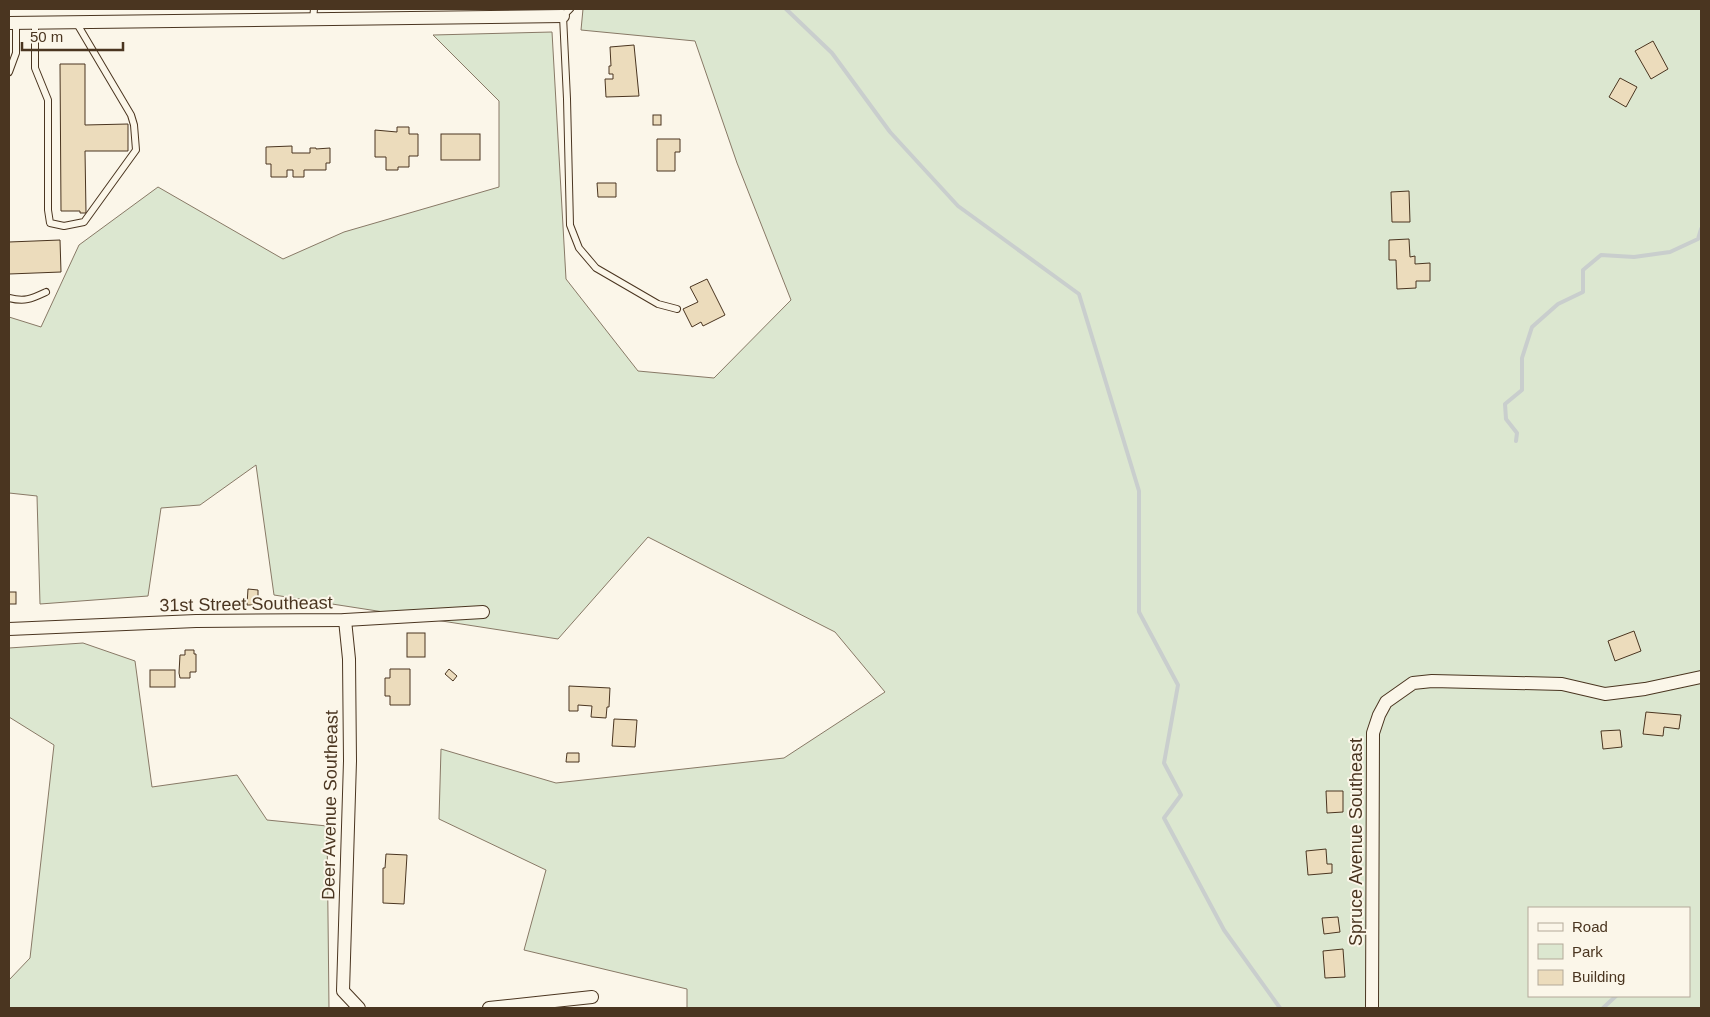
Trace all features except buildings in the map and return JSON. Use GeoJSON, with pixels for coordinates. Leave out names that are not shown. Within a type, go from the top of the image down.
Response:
{"type":"FeatureCollection","features":[{"type":"Feature","properties":{"kind":"street"},"geometry":{"type":"LineString","coordinates":[[12,23],[314,14],[566,12]]}},
{"type":"Feature","properties":{"kind":"street","name":"31st Street Southeast"},"geometry":{"type":"LineString","coordinates":[[9,629],[196,621],[345,620],[484,612]]}},
{"type":"Feature","properties":{"kind":"street","name":"Deer Avenue Southeast"},"geometry":{"type":"LineString","coordinates":[[345,620],[349,660],[350,761],[344,990],[359,1008]]}},
{"type":"Feature","properties":{"kind":"street","name":"Spruce Avenue Southeast"},"geometry":{"type":"LineString","coordinates":[[1372,1008],[1373,733],[1386,702],[1413,683],[1432,681],[1562,684],[1605,694],[1645,689],[1701,677]]}},
{"type":"Feature","properties":{"kind":"street"},"geometry":{"type":"LineString","coordinates":[[489,1008],[592,997]]}},
{"type":"Feature","properties":{"kind":"lane"},"geometry":{"type":"LineString","coordinates":[[566,12],[570,225],[579,248],[596,268],[658,304],[677,309]]}},
{"type":"Feature","properties":{"kind":"lane"},"geometry":{"type":"LineString","coordinates":[[35,22],[35,68],[48,100],[48,210],[50,223],[64,226],[84,222],[136,150],[134,125],[131,115],[76,22]]}},
{"type":"Feature","properties":{"kind":"lane"},"geometry":{"type":"LineString","coordinates":[[9,72],[16,53],[12,23]]}},
{"type":"Feature","properties":{"kind":"lane"},"geometry":{"type":"LineString","coordinates":[[9,298],[22,301],[46,292]]}},
{"type":"Feature","properties":{"kind":"green space"},"geometry":{"type":"Polygon","coordinates":[[[583,9],[1701,9],[1701,1008],[687,1008],[687,989],[524,950],[546,870],[439,819],[441,749],[556,783],[784,758],[885,692],[835,632],[648,537],[558,639],[274,595],[256,465],[200,505],[161,508],[148,596],[40,604],[37,496],[9,493],[9,317],[41,327],[79,245],[158,187],[283,259],[344,232],[499,187],[499,101],[433,35],[552,32],[566,279],[638,371],[714,378],[791,300],[737,163],[695,41],[581,30],[583,9]]]}},
{"type":"Feature","properties":{"kind":"green space"},"geometry":{"type":"Polygon","coordinates":[[[83,643],[135,661],[152,787],[237,775],[267,820],[327,826],[329,1008],[9,1008],[9,980],[30,958],[54,745],[9,717],[9,648],[83,643]]]}},
{"type":"Feature","properties":{"kind":"waterway"},"geometry":{"type":"LineString","coordinates":[[786,9],[832,53],[890,132],[958,206],[1079,294],[1139,491],[1139,612],[1178,685],[1164,763],[1181,795],[1164,818],[1224,930],[1280,1008]]}},
{"type":"Feature","properties":{"kind":"waterway"},"geometry":{"type":"LineString","coordinates":[[1516,441],[1517,433],[1506,419],[1505,404],[1522,390],[1522,358],[1532,327],[1558,304],[1583,292],[1583,270],[1601,255],[1634,257],[1670,252],[1698,239],[1701,229]]}},
{"type":"Feature","properties":{"kind":"waterway"},"geometry":{"type":"LineString","coordinates":[[1603,1008],[1615,997]]}}]}
